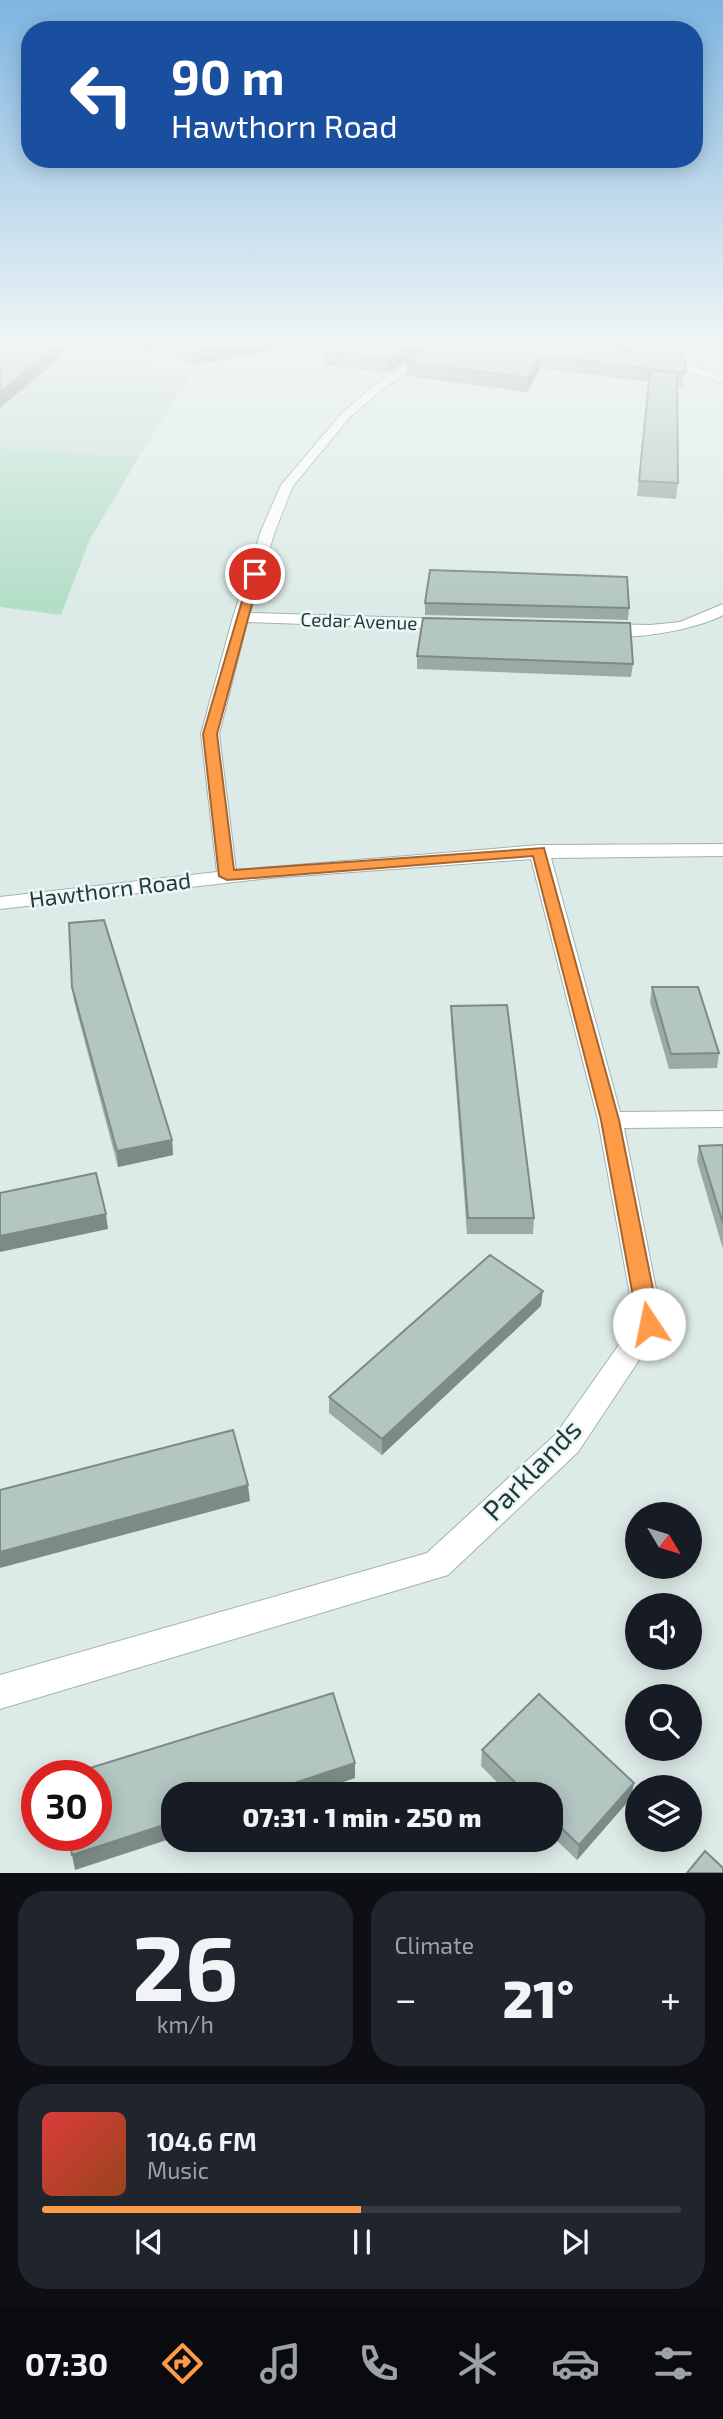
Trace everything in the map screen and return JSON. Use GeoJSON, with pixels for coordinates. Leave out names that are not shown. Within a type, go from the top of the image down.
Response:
{"type":"FeatureCollection","features":[{"type":"Feature","properties":{"kind":"street"},"geometry":{"type":"LineString","coordinates":[[227,876],[210,734],[268,531],[287,485],[333,430]]}},
{"type":"Feature","properties":{"kind":"street"},"geometry":{"type":"LineString","coordinates":[[594,629],[671,629],[708,620],[723,609]]}},
{"type":"Feature","properties":{"kind":"street","name":"Cedar Avenue"},"geometry":{"type":"LineString","coordinates":[[242,617],[472,625]]}},
{"type":"Feature","properties":{"kind":"street","name":"Hawthorn Road"},"geometry":{"type":"LineString","coordinates":[[0,903],[227,876],[539,851],[723,850]]}},
{"type":"Feature","properties":{"kind":"street","name":"Parklands"},"geometry":{"type":"LineString","coordinates":[[0,1692],[437,1565],[567,1443],[649,1324],[610,1120],[539,851]]}},
{"type":"Feature","properties":{"kind":"street"},"geometry":{"type":"LineString","coordinates":[[610,1120],[723,1119]]}},
{"type":"Feature","properties":{"kind":"shaded area"},"geometry":{"type":"Polygon","coordinates":[[[0,430],[156,430],[139,457],[0,448],[0,430]]]}},
{"type":"Feature","properties":{"kind":"green space"},"geometry":{"type":"Polygon","coordinates":[[[0,448],[139,457],[90,539],[61,615],[0,607],[0,448]]]}},
{"type":"Feature","properties":{"kind":"building"},"geometry":{"type":"Polygon","coordinates":[[[644,430],[678,430],[678,483],[639,481],[644,430]]]}},
{"type":"Feature","properties":{"kind":"building"},"geometry":{"type":"Polygon","coordinates":[[[430,570],[627,577],[629,608],[425,603],[430,570]]]}},
{"type":"Feature","properties":{"kind":"building"},"geometry":{"type":"Polygon","coordinates":[[[423,618],[630,623],[633,664],[417,656],[423,618]]]}},
{"type":"Feature","properties":{"kind":"building"},"geometry":{"type":"Polygon","coordinates":[[[104,920],[172,1140],[117,1151],[72,987],[69,923],[104,920]]]}},
{"type":"Feature","properties":{"kind":"building"},"geometry":{"type":"Polygon","coordinates":[[[652,987],[698,987],[719,1053],[671,1054],[652,987]]]}},
{"type":"Feature","properties":{"kind":"building"},"geometry":{"type":"Polygon","coordinates":[[[507,1005],[534,1218],[468,1218],[451,1006],[507,1005]]]}},
{"type":"Feature","properties":{"kind":"building"},"geometry":{"type":"Polygon","coordinates":[[[723,1145],[723,1223],[699,1146],[723,1145]]]}},
{"type":"Feature","properties":{"kind":"building"},"geometry":{"type":"Polygon","coordinates":[[[96,1173],[106,1214],[0,1236],[0,1193],[96,1173]]]}},
{"type":"Feature","properties":{"kind":"building"},"geometry":{"type":"Polygon","coordinates":[[[490,1255],[543,1291],[382,1439],[329,1397],[490,1255]]]}},
{"type":"Feature","properties":{"kind":"building"},"geometry":{"type":"Polygon","coordinates":[[[233,1430],[248,1485],[0,1552],[0,1490],[233,1430]]]}},
{"type":"Feature","properties":{"kind":"building"},"geometry":{"type":"Polygon","coordinates":[[[333,1693],[355,1763],[297,1782],[161,1782],[161,1826],[112,1842],[112,1761],[333,1693]]]}},
{"type":"Feature","properties":{"kind":"building"},"geometry":{"type":"Polygon","coordinates":[[[539,1694],[625,1775],[625,1793],[579,1845],[563,1830],[563,1782],[515,1782],[482,1750],[539,1694]]]}},
{"type":"Feature","properties":{"kind":"building"},"geometry":{"type":"Polygon","coordinates":[[[705,1851],[723,1868],[723,1873],[687,1873],[705,1851]]]}},
{"type":"Feature","properties":{"kind":"route"},"geometry":{"type":"LineString","coordinates":[[255,574],[210,734],[227,876],[539,851],[610,1120],[649,1324]]}}]}
